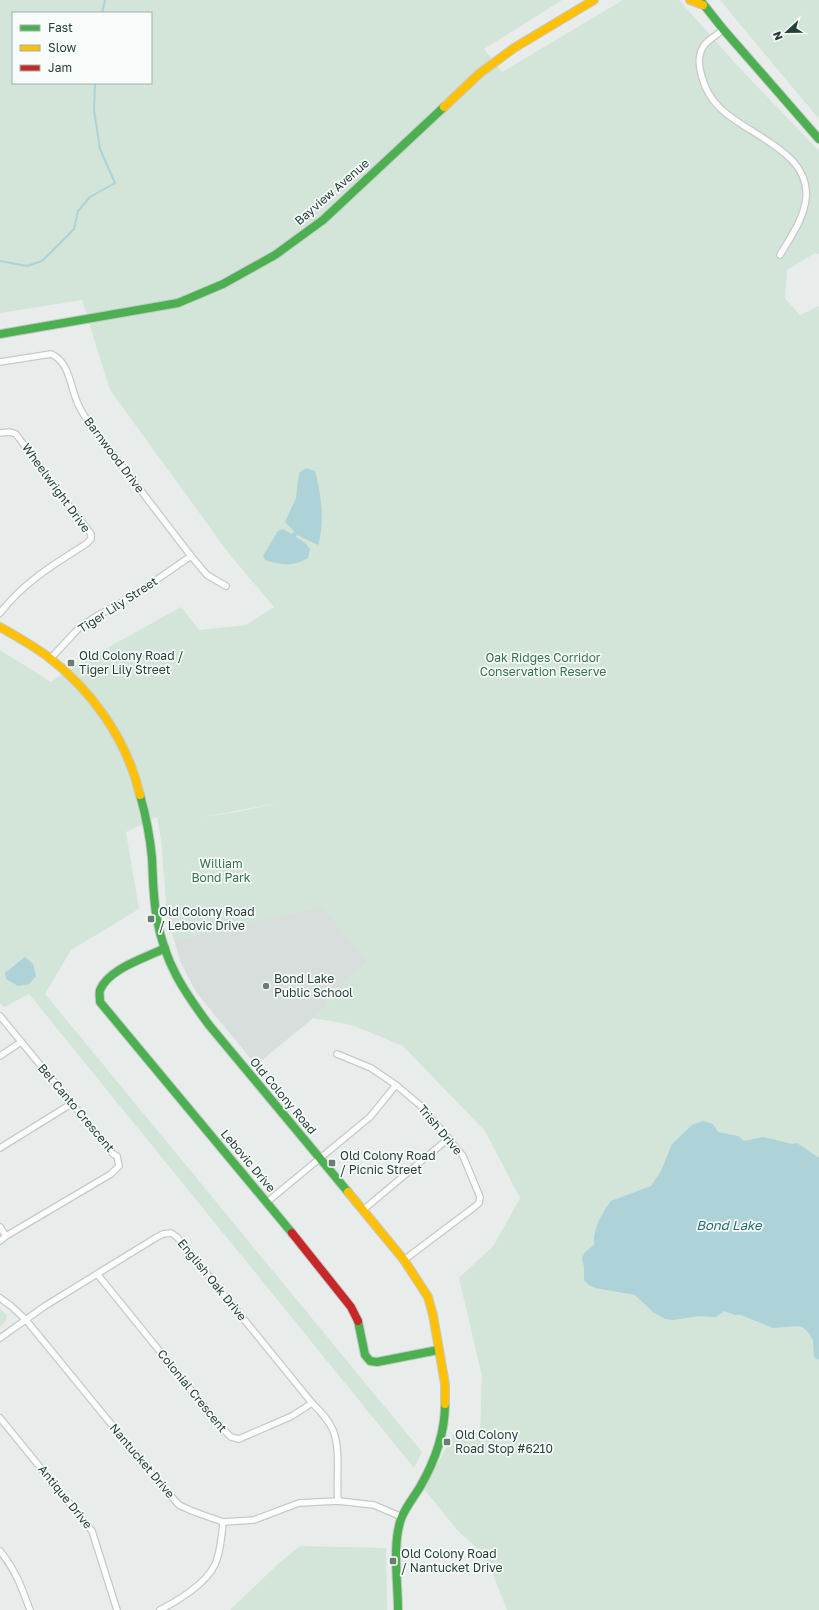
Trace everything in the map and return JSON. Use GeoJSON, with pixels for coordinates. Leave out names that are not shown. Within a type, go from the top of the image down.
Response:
{"type":"FeatureCollection","features":[{"type":"Feature","properties":{"kind":"street","name":"Bayview Avenue"},"geometry":{"type":"LineString","coordinates":[[0,334],[171,305],[223,284],[275,254],[323,220],[480,73],[514,48],[594,0]]}},
{"type":"Feature","properties":{"kind":"street"},"geometry":{"type":"LineString","coordinates":[[690,0],[702,3],[819,139]]}},
{"type":"Feature","properties":{"kind":"street"},"geometry":{"type":"LineString","coordinates":[[723,29],[702,48],[699,68],[707,90],[721,109],[787,156],[798,167],[803,175],[806,198],[801,218],[780,255]]}},
{"type":"Feature","properties":{"kind":"street","name":"Barnwood Drive"},"geometry":{"type":"LineString","coordinates":[[0,362],[51,354],[58,357],[64,364],[78,405],[89,423],[191,556],[207,575],[226,586]]}},
{"type":"Feature","properties":{"kind":"street","name":"Wheelwright Drive"},"geometry":{"type":"LineString","coordinates":[[0,433],[10,432],[16,434],[91,534],[91,539],[86,544],[44,570],[23,588],[0,613]]}},
{"type":"Feature","properties":{"kind":"street","name":"Tiger Lily Street"},"geometry":{"type":"LineString","coordinates":[[50,659],[79,628],[95,617],[134,596],[191,556]]}},
{"type":"Feature","properties":{"kind":"street","name":"Old Colony Road"},"geometry":{"type":"LineString","coordinates":[[0,627],[50,659],[95,703],[118,736],[131,761],[145,810],[150,844],[155,910],[165,948],[174,972],[184,991],[209,1025],[404,1260],[428,1297],[433,1315],[445,1384],[445,1421],[438,1450],[402,1517],[399,1527],[397,1548],[398,1610]]}},
{"type":"Feature","properties":{"kind":"street","name":"Lebovic Drive"},"geometry":{"type":"LineString","coordinates":[[165,948],[125,967],[104,982],[99,992],[100,1002],[351,1307],[358,1319],[365,1355],[370,1361],[376,1362],[438,1350]]}},
{"type":"Feature","properties":{"kind":"street","name":"Bel Canto Crescent"},"geometry":{"type":"LineString","coordinates":[[0,1016],[71,1104],[113,1154],[117,1156],[119,1166],[111,1174],[0,1241]]}},
{"type":"Feature","properties":{"kind":"street"},"geometry":{"type":"LineString","coordinates":[[0,1056],[21,1042]]}},
{"type":"Feature","properties":{"kind":"street","name":"Trish Drive"},"geometry":{"type":"LineString","coordinates":[[337,1054],[371,1068],[396,1085],[421,1106],[463,1156],[480,1196],[479,1203],[404,1260]]}},
{"type":"Feature","properties":{"kind":"street"},"geometry":{"type":"LineString","coordinates":[[266,1202],[370,1117],[396,1085]]}},
{"type":"Feature","properties":{"kind":"street"},"geometry":{"type":"LineString","coordinates":[[0,1148],[71,1104]]}},
{"type":"Feature","properties":{"kind":"street"},"geometry":{"type":"LineString","coordinates":[[363,1210],[449,1138]]}},
{"type":"Feature","properties":{"kind":"street"},"geometry":{"type":"LineString","coordinates":[[0,1227],[6,1236]]}},
{"type":"Feature","properties":{"kind":"street","name":"English Oak Drive"},"geometry":{"type":"LineString","coordinates":[[0,1338],[45,1306],[98,1275],[157,1237],[163,1234],[171,1233],[177,1237],[312,1403],[324,1415],[333,1430],[337,1445],[338,1501]]}},
{"type":"Feature","properties":{"kind":"street","name":"Colonial Crescent"},"geometry":{"type":"LineString","coordinates":[[98,1275],[222,1428],[232,1437],[239,1439],[292,1416],[312,1403]]}},
{"type":"Feature","properties":{"kind":"street","name":"Nantucket Drive"},"geometry":{"type":"LineString","coordinates":[[0,1298],[26,1320],[179,1505],[224,1522],[254,1520],[299,1503],[338,1501],[374,1505],[402,1517]]}},
{"type":"Feature","properties":{"kind":"street","name":"Antique Drive"},"geometry":{"type":"LineString","coordinates":[[0,1418],[92,1531],[117,1610]]}},
{"type":"Feature","properties":{"kind":"street"},"geometry":{"type":"LineString","coordinates":[[160,1610],[200,1583],[212,1571],[217,1560],[224,1522]]}},
{"type":"Feature","properties":{"kind":"street"},"geometry":{"type":"LineString","coordinates":[[0,1551],[10,1563],[20,1582],[30,1610]]}},
{"type":"Feature","properties":{"kind":"shaded area","name":"Bond Lake Public School"},"geometry":{"type":"Polygon","coordinates":[[[322,906],[368,962],[324,999],[329,1005],[256,1065],[196,992],[180,961],[174,940],[322,906]]]}},
{"type":"Feature","properties":{"kind":"green space","name":"Oak Ridges Corridor Conservation Reserve"},"geometry":{"type":"Polygon","coordinates":[[[0,0],[562,0],[484,49],[502,72],[623,0],[679,0],[735,63],[819,151],[819,254],[815,253],[787,270],[785,298],[800,315],[819,306],[819,1610],[507,1610],[490,1567],[479,1550],[459,1532],[424,1489],[453,1435],[480,1433],[482,1376],[459,1278],[494,1245],[520,1198],[485,1131],[403,1046],[352,1025],[313,1018],[329,1005],[324,999],[368,962],[322,907],[174,940],[167,915],[161,840],[157,817],[126,832],[139,909],[71,950],[45,994],[422,1452],[414,1468],[29,994],[4,1007],[0,1003],[0,650],[51,682],[73,667],[181,607],[199,630],[246,625],[274,607],[230,555],[110,390],[82,300],[0,313],[0,0]],[[275,804],[202,817],[238,812],[275,804]]]}},
{"type":"Feature","properties":{"kind":"green space"},"geometry":{"type":"Polygon","coordinates":[[[720,0],[819,0],[819,119],[720,0]]]}},
{"type":"Feature","properties":{"kind":"green space"},"geometry":{"type":"Polygon","coordinates":[[[0,1309],[7,1315],[6,1321],[0,1327],[0,1309]]]}},
{"type":"Feature","properties":{"kind":"green space"},"geometry":{"type":"Polygon","coordinates":[[[300,1546],[386,1548],[387,1610],[230,1610],[278,1564],[300,1546]]]}},
{"type":"Feature","properties":{"kind":"water"},"geometry":{"type":"Polygon","coordinates":[[[306,468],[315,471],[319,488],[322,518],[318,545],[297,535],[296,537],[304,542],[310,549],[308,558],[292,564],[276,563],[265,560],[263,556],[278,531],[283,529],[292,534],[294,531],[285,522],[296,498],[299,473],[306,468]]]}},
{"type":"Feature","properties":{"kind":"water"},"geometry":{"type":"Polygon","coordinates":[[[25,957],[33,964],[36,976],[29,984],[18,986],[6,979],[5,973],[25,957]]]}},
{"type":"Feature","properties":{"kind":"water","name":"Bond Lake"},"geometry":{"type":"Polygon","coordinates":[[[703,1121],[713,1124],[718,1132],[738,1136],[744,1141],[763,1137],[792,1144],[797,1143],[819,1158],[819,1360],[814,1357],[813,1340],[808,1332],[802,1327],[773,1328],[741,1315],[735,1315],[724,1311],[716,1317],[699,1316],[673,1320],[665,1319],[653,1312],[635,1295],[595,1288],[584,1280],[582,1258],[585,1252],[594,1245],[594,1236],[598,1222],[611,1201],[651,1186],[661,1171],[672,1144],[692,1125],[703,1121]]]}},
{"type":"Feature","properties":{"kind":"waterway"},"geometry":{"type":"LineString","coordinates":[[102,12],[105,0]]}},
{"type":"Feature","properties":{"kind":"waterway"},"geometry":{"type":"LineString","coordinates":[[0,261],[27,266],[42,261],[74,229],[78,211],[90,197],[115,183],[100,149],[94,110],[95,84]]}},
{"type":"Feature","properties":{"kind":"traffic: fast"},"geometry":{"type":"LineString","coordinates":[[700,0],[723,29],[819,139]]}},
{"type":"Feature","properties":{"kind":"traffic: fast"},"geometry":{"type":"LineString","coordinates":[[0,334],[178,303],[223,284],[275,255],[323,220],[444,107]]}},
{"type":"Feature","properties":{"kind":"traffic: fast"},"geometry":{"type":"LineString","coordinates":[[140,795],[150,842],[154,896],[160,935],[176,975],[183,988],[209,1025],[348,1192]]}},
{"type":"Feature","properties":{"kind":"traffic: fast"},"geometry":{"type":"LineString","coordinates":[[165,948],[129,964],[111,976],[100,990],[100,1002],[292,1233]]}},
{"type":"Feature","properties":{"kind":"traffic: fast"},"geometry":{"type":"LineString","coordinates":[[358,1321],[365,1355],[370,1361],[377,1362],[438,1350]]}},
{"type":"Feature","properties":{"kind":"traffic: fast"},"geometry":{"type":"LineString","coordinates":[[398,1610],[396,1564],[398,1529],[407,1507],[420,1487],[435,1457],[441,1437],[445,1415],[445,1404]]}},
{"type":"Feature","properties":{"kind":"traffic: slow"},"geometry":{"type":"LineString","coordinates":[[444,107],[480,73],[514,48],[594,0]]}},
{"type":"Feature","properties":{"kind":"traffic: slow"},"geometry":{"type":"LineString","coordinates":[[690,0],[703,5]]}},
{"type":"Feature","properties":{"kind":"traffic: slow"},"geometry":{"type":"LineString","coordinates":[[0,627],[30,644],[47,656],[79,684],[93,700],[117,736],[134,775],[140,795]]}},
{"type":"Feature","properties":{"kind":"traffic: slow"},"geometry":{"type":"LineString","coordinates":[[348,1192],[404,1260],[428,1297],[433,1315],[445,1384],[445,1404]]}},
{"type":"Feature","properties":{"kind":"traffic: jam"},"geometry":{"type":"LineString","coordinates":[[292,1233],[351,1307],[358,1321]]}},
{"type":"Feature","properties":{"kind":"place","name":"Old Colony Road / Tiger Lily Street"},"geometry":{"type":"Point","coordinates":[71,663]}},
{"type":"Feature","properties":{"kind":"place","name":"Old Colony Road / Lebovic Drive"},"geometry":{"type":"Point","coordinates":[151,919]}},
{"type":"Feature","properties":{"kind":"place","name":"Bond Lake Public School"},"geometry":{"type":"Point","coordinates":[266,986]}},
{"type":"Feature","properties":{"kind":"place","name":"Old Colony Road / Picnic Street"},"geometry":{"type":"Point","coordinates":[332,1163]}},
{"type":"Feature","properties":{"kind":"place","name":"Old Colony Road Stop #6210"},"geometry":{"type":"Point","coordinates":[447,1442]}},
{"type":"Feature","properties":{"kind":"place","name":"Old Colony Road / Nantucket Drive"},"geometry":{"type":"Point","coordinates":[393,1561]}},
{"type":"Feature","properties":{"kind":"park label","name":"William Bond Park"},"geometry":{"type":"Point","coordinates":[221,871]}}]}
